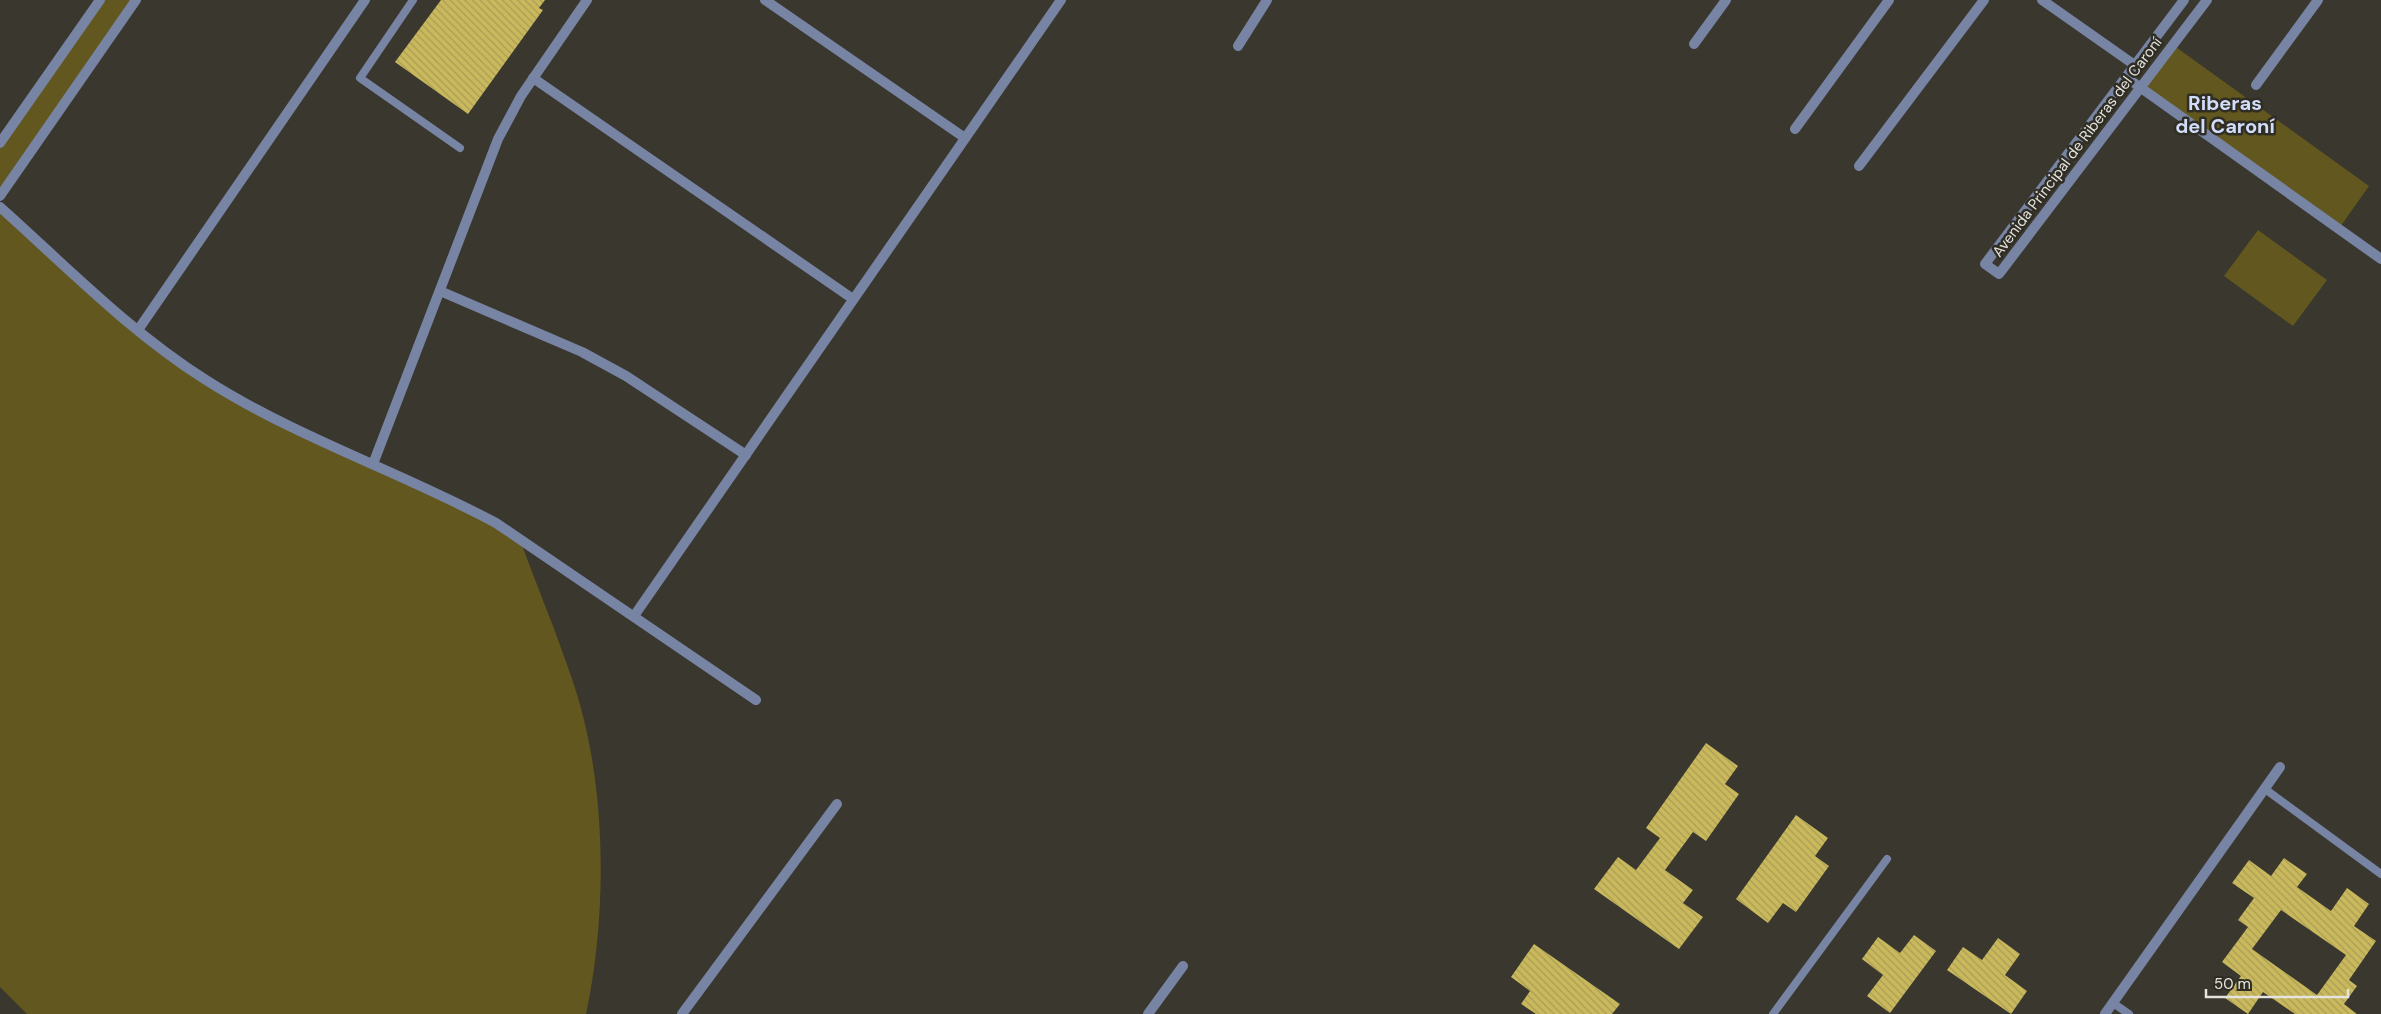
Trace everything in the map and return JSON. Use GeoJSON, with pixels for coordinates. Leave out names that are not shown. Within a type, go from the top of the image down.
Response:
{"type":"FeatureCollection","features":[{"type":"Feature","properties":{"kind":"street"},"geometry":{"type":"LineString","coordinates":[[0,143],[100,0]]}},
{"type":"Feature","properties":{"kind":"street"},"geometry":{"type":"LineString","coordinates":[[0,196],[136,0]]}},
{"type":"Feature","properties":{"kind":"street"},"geometry":{"type":"LineString","coordinates":[[138,330],[366,0]]}},
{"type":"Feature","properties":{"kind":"street"},"geometry":{"type":"LineString","coordinates":[[373,464],[498,140],[521,96],[587,0]]}},
{"type":"Feature","properties":{"kind":"street"},"geometry":{"type":"LineString","coordinates":[[765,0],[965,138]]}},
{"type":"Feature","properties":{"kind":"street"},"geometry":{"type":"LineString","coordinates":[[634,616],[1061,0]]}},
{"type":"Feature","properties":{"kind":"street"},"geometry":{"type":"LineString","coordinates":[[1238,46],[1268,0]]}},
{"type":"Feature","properties":{"kind":"street"},"geometry":{"type":"LineString","coordinates":[[1694,44],[1726,0]]}},
{"type":"Feature","properties":{"kind":"street"},"geometry":{"type":"LineString","coordinates":[[1795,128],[1888,0]]}},
{"type":"Feature","properties":{"kind":"street"},"geometry":{"type":"LineString","coordinates":[[1859,166],[1984,0]]}},
{"type":"Feature","properties":{"kind":"street"},"geometry":{"type":"LineString","coordinates":[[2042,0],[2136,66]]}},
{"type":"Feature","properties":{"kind":"street","name":"Avenida Principal de Riberas del Caroní"},"geometry":{"type":"LineString","coordinates":[[2184,0],[1985,264],[1999,274],[2207,0]]}},
{"type":"Feature","properties":{"kind":"street"},"geometry":{"type":"LineString","coordinates":[[2256,85],[2318,0]]}},
{"type":"Feature","properties":{"kind":"street"},"geometry":{"type":"LineString","coordinates":[[533,78],[854,299]]}},
{"type":"Feature","properties":{"kind":"street"},"geometry":{"type":"LineString","coordinates":[[2126,78],[2381,260]]}},
{"type":"Feature","properties":{"kind":"street"},"geometry":{"type":"LineString","coordinates":[[0,207],[74,276],[138,330],[206,380],[237,399],[304,433],[496,523],[756,700]]}},
{"type":"Feature","properties":{"kind":"street"},"geometry":{"type":"LineString","coordinates":[[440,292],[582,352],[626,376],[746,454]]}},
{"type":"Feature","properties":{"kind":"street"},"geometry":{"type":"LineString","coordinates":[[2106,1014],[2280,767]]}},
{"type":"Feature","properties":{"kind":"street"},"geometry":{"type":"LineString","coordinates":[[682,1014],[837,804]]}},
{"type":"Feature","properties":{"kind":"street"},"geometry":{"type":"LineString","coordinates":[[1148,1014],[1183,966]]}},
{"type":"Feature","properties":{"kind":"lane"},"geometry":{"type":"LineString","coordinates":[[413,0],[360,78],[460,148]]}},
{"type":"Feature","properties":{"kind":"lane"},"geometry":{"type":"LineString","coordinates":[[2265,789],[2381,874]]}},
{"type":"Feature","properties":{"kind":"lane"},"geometry":{"type":"LineString","coordinates":[[1773,1014],[1887,860]]}},
{"type":"Feature","properties":{"kind":"lane"},"geometry":{"type":"LineString","coordinates":[[2113,1003],[2129,1014]]}},
{"type":"Feature","properties":{"kind":"shaded area"},"geometry":{"type":"Polygon","coordinates":[[[100,0],[136,0],[0,196],[0,143],[100,0]]]}},
{"type":"Feature","properties":{"kind":"shaded area"},"geometry":{"type":"Polygon","coordinates":[[[2173,45],[2369,186],[2338,230],[2141,88],[2173,45]]]}},
{"type":"Feature","properties":{"kind":"shaded area"},"geometry":{"type":"Polygon","coordinates":[[[0,207],[74,276],[206,380],[519,537],[572,679],[584,718],[592,759],[598,802],[600,890],[598,933],[586,1014],[27,1014],[0,987],[0,207]]]}},
{"type":"Feature","properties":{"kind":"shaded area"},"geometry":{"type":"Polygon","coordinates":[[[2258,230],[2327,280],[2293,326],[2224,276],[2258,230]]]}},
{"type":"Feature","properties":{"kind":"building"},"geometry":{"type":"Polygon","coordinates":[[[441,0],[545,0],[539,8],[543,10],[468,114],[395,62],[441,0]]]}},
{"type":"Feature","properties":{"kind":"building"},"geometry":{"type":"Polygon","coordinates":[[[1706,743],[1738,766],[1725,784],[1739,794],[1706,841],[1693,832],[1665,870],[1693,890],[1683,903],[1703,917],[1679,949],[1594,889],[1618,857],[1636,870],[1660,838],[1646,828],[1706,743]]]}},
{"type":"Feature","properties":{"kind":"building"},"geometry":{"type":"Polygon","coordinates":[[[1796,815],[1828,838],[1815,856],[1829,866],[1796,912],[1783,903],[1768,923],[1736,899],[1796,815]]]}},
{"type":"Feature","properties":{"kind":"building"},"geometry":{"type":"Polygon","coordinates":[[[2284,858],[2307,874],[2297,887],[2331,911],[2347,888],[2369,904],[2354,926],[2376,941],[2349,980],[2357,986],[2344,1004],[2357,1014],[2295,1014],[2263,992],[2248,1014],[2225,998],[2241,976],[2222,962],[2248,927],[2238,920],[2254,898],[2232,883],[2249,860],[2271,876],[2284,858]],[[2281,910],[2252,949],[2317,995],[2346,955],[2281,910]]]}},
{"type":"Feature","properties":{"kind":"building"},"geometry":{"type":"Polygon","coordinates":[[[1914,935],[1936,951],[1890,1013],[1867,996],[1883,975],[1862,959],[1878,937],[1900,953],[1914,935]]]}},
{"type":"Feature","properties":{"kind":"building"},"geometry":{"type":"Polygon","coordinates":[[[1998,938],[2020,954],[2005,975],[2027,991],[2011,1014],[1947,970],[1963,947],[1982,960],[1998,938]]]}},
{"type":"Feature","properties":{"kind":"building"},"geometry":{"type":"Polygon","coordinates":[[[1534,944],[1620,1004],[1612,1014],[1536,1014],[1521,1004],[1530,991],[1511,977],[1534,944]]]}},
{"type":"Feature","properties":{"kind":"district","name":"Riberas del Caroní"},"geometry":{"type":"Point","coordinates":[2225,114]}}]}
